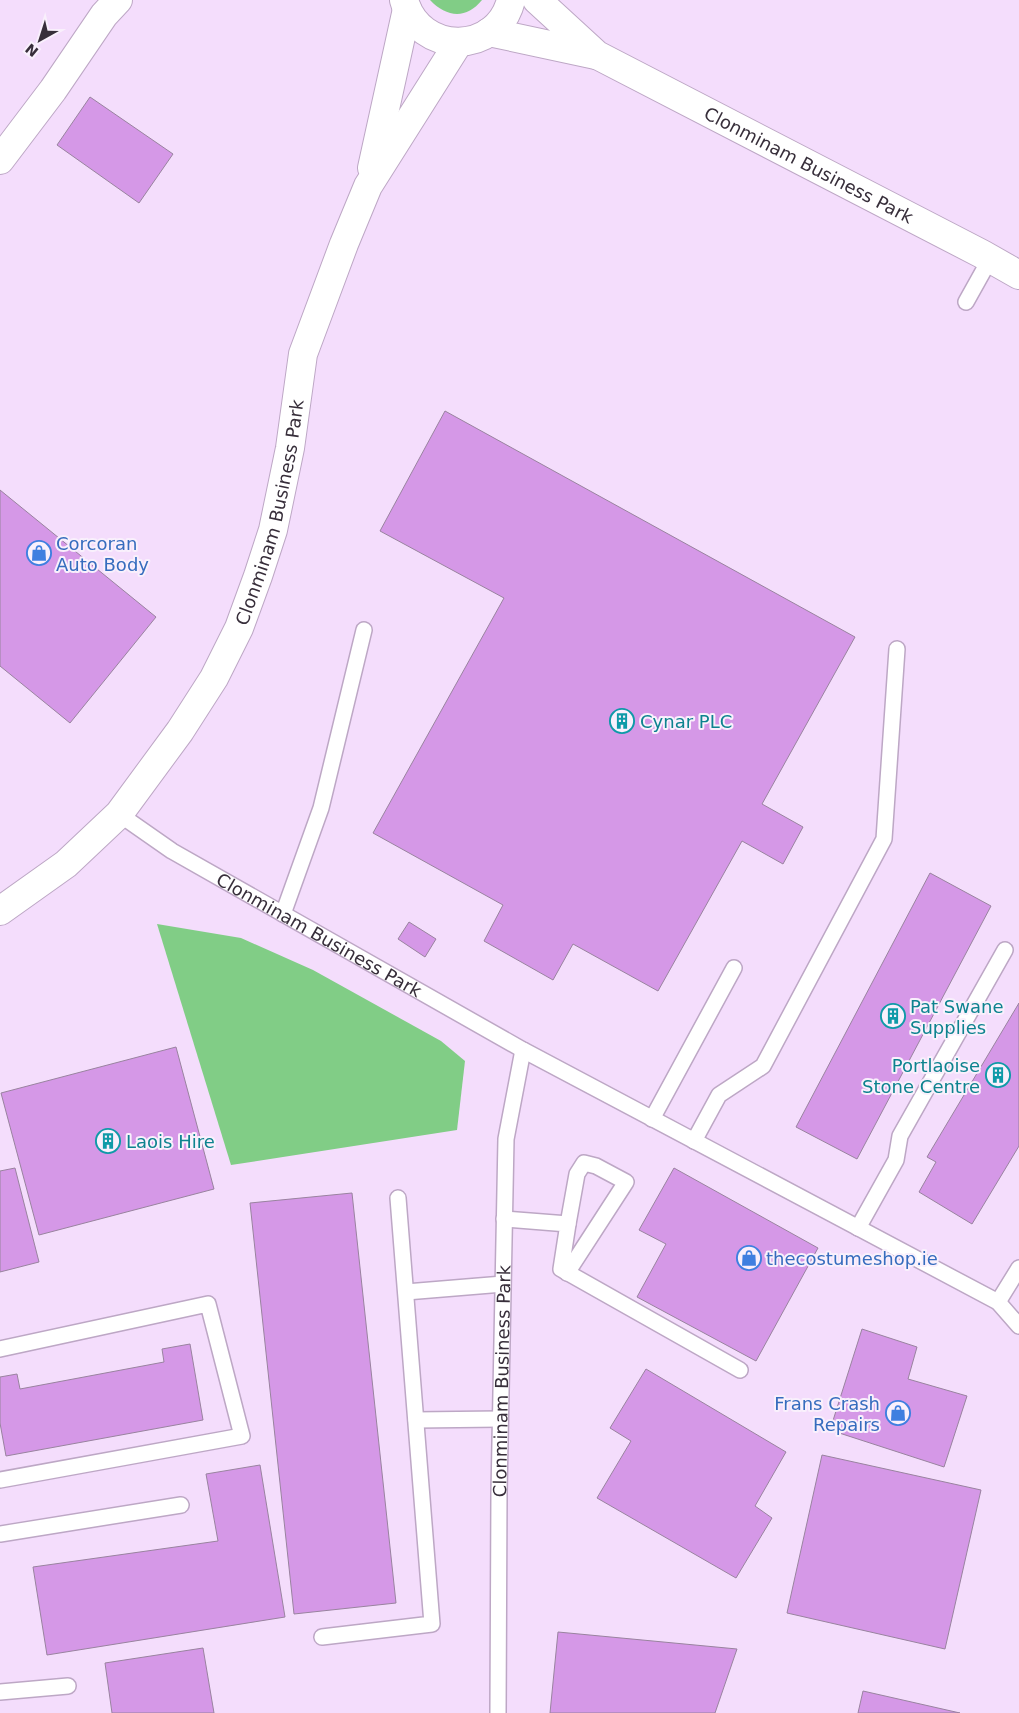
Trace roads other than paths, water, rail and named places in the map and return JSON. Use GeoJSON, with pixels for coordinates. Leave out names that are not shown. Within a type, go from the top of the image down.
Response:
{"type":"FeatureCollection","features":[{"type":"Feature","properties":{"kind":"street"},"geometry":{"type":"LineString","coordinates":[[0,160],[53,90],[104,15],[118,0]]}},
{"type":"Feature","properties":{"kind":"street"},"geometry":{"type":"LineString","coordinates":[[406,5],[416,23],[428,34],[443,40],[459,42],[475,39],[489,32],[501,21],[511,0]]}},
{"type":"Feature","properties":{"kind":"street","name":"Clonminam Business Park"},"geometry":{"type":"LineString","coordinates":[[537,0],[597,55],[1019,275]]}},
{"type":"Feature","properties":{"kind":"street","name":"Clonminam Business Park"},"geometry":{"type":"LineString","coordinates":[[368,186],[406,5]]}},
{"type":"Feature","properties":{"kind":"street","name":"Clonminam Business Park"},"geometry":{"type":"LineString","coordinates":[[489,32],[597,55]]}},
{"type":"Feature","properties":{"kind":"street","name":"Clonminam Business Park"},"geometry":{"type":"LineString","coordinates":[[0,911],[66,864],[119,814],[180,731],[209,686],[238,628],[273,530],[290,448],[303,354],[344,244],[368,186],[459,42]]}},
{"type":"Feature","properties":{"kind":"lane"},"geometry":{"type":"LineString","coordinates":[[966,302],[990,259]]}},
{"type":"Feature","properties":{"kind":"lane"},"geometry":{"type":"LineString","coordinates":[[283,914],[321,808],[364,630]]}},
{"type":"Feature","properties":{"kind":"lane"},"geometry":{"type":"LineString","coordinates":[[694,1141],[719,1095],[763,1066],[884,839],[897,649]]}},
{"type":"Feature","properties":{"kind":"lane","name":"Clonminam Business Park"},"geometry":{"type":"LineString","coordinates":[[119,814],[172,852],[523,1050],[998,1302],[1019,1326]]}},
{"type":"Feature","properties":{"kind":"lane"},"geometry":{"type":"LineString","coordinates":[[858,1228],[896,1160],[900,1136],[1005,950]]}},
{"type":"Feature","properties":{"kind":"lane"},"geometry":{"type":"LineString","coordinates":[[652,1119],[734,968]]}},
{"type":"Feature","properties":{"kind":"lane","name":"Clonminam Business Park"},"geometry":{"type":"LineString","coordinates":[[498,1713],[500,1419],[506,1138],[523,1050]]}},
{"type":"Feature","properties":{"kind":"lane"},"geometry":{"type":"LineString","coordinates":[[568,1273],[626,1182],[596,1166],[584,1163],[577,1174],[561,1269],[568,1273],[740,1370]]}},
{"type":"Feature","properties":{"kind":"lane"},"geometry":{"type":"LineString","coordinates":[[322,1638],[432,1624],[398,1198]]}},
{"type":"Feature","properties":{"kind":"lane"},"geometry":{"type":"LineString","coordinates":[[504,1219],[568,1224]]}},
{"type":"Feature","properties":{"kind":"lane"},"geometry":{"type":"LineString","coordinates":[[998,1302],[1019,1268]]}},
{"type":"Feature","properties":{"kind":"lane"},"geometry":{"type":"LineString","coordinates":[[406,1292],[503,1284]]}},
{"type":"Feature","properties":{"kind":"lane"},"geometry":{"type":"LineString","coordinates":[[0,1349],[208,1304],[242,1436],[0,1480]]}},
{"type":"Feature","properties":{"kind":"lane"},"geometry":{"type":"LineString","coordinates":[[416,1420],[500,1419]]}},
{"type":"Feature","properties":{"kind":"lane"},"geometry":{"type":"LineString","coordinates":[[0,1534],[181,1505]]}},
{"type":"Feature","properties":{"kind":"lane"},"geometry":{"type":"LineString","coordinates":[[0,1692],[68,1686]]}},
{"type":"Feature","properties":{"kind":"place","name":"Corcoran Auto Body"},"geometry":{"type":"Point","coordinates":[39,553]}},
{"type":"Feature","properties":{"kind":"place","name":"Cynar PLC"},"geometry":{"type":"Point","coordinates":[622,721]}},
{"type":"Feature","properties":{"kind":"place","name":"Pat Swane Supplies"},"geometry":{"type":"Point","coordinates":[893,1016]}},
{"type":"Feature","properties":{"kind":"place","name":"Portlaoise Stone Centre"},"geometry":{"type":"Point","coordinates":[998,1075]}},
{"type":"Feature","properties":{"kind":"place","name":"Laois Hire"},"geometry":{"type":"Point","coordinates":[108,1141]}},
{"type":"Feature","properties":{"kind":"place","name":"thecostumeshop.ie"},"geometry":{"type":"Point","coordinates":[749,1258]}},
{"type":"Feature","properties":{"kind":"place","name":"Frans Crash Repairs"},"geometry":{"type":"Point","coordinates":[898,1413]}}]}
